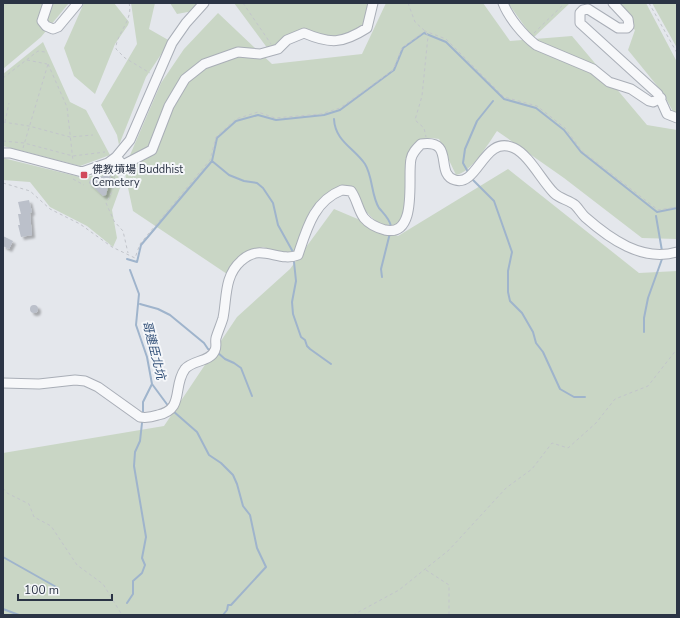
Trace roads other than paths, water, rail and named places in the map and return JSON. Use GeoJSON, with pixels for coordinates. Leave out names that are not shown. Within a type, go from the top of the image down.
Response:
{"type":"FeatureCollection","features":[{"type":"Feature","properties":{"kind":"street"},"geometry":{"type":"LineString","coordinates":[[48,3],[42,21],[46,26],[53,29],[58,27],[78,3]]}},
{"type":"Feature","properties":{"kind":"street"},"geometry":{"type":"LineString","coordinates":[[3,153],[10,153],[82,172],[108,163],[124,149],[130,140],[157,77],[179,32],[204,3]]}},
{"type":"Feature","properties":{"kind":"street"},"geometry":{"type":"LineString","coordinates":[[116,157],[122,164],[125,164],[152,150],[170,106],[185,80],[204,64],[238,52],[260,54],[275,50],[288,40],[304,33],[324,41],[351,38],[366,28],[373,3]]}},
{"type":"Feature","properties":{"kind":"street"},"geometry":{"type":"LineString","coordinates":[[503,3],[506,10],[528,39],[536,45],[593,69],[609,82],[631,89],[649,101],[657,101],[660,98]]}},
{"type":"Feature","properties":{"kind":"street"},"geometry":{"type":"LineString","coordinates":[[613,3],[628,20],[627,28],[618,28],[588,9],[583,10],[580,13],[580,23],[653,89],[660,98],[668,114],[677,118]]}},
{"type":"Feature","properties":{"kind":"street"},"geometry":{"type":"LineString","coordinates":[[3,383],[39,384],[75,380],[85,381],[98,387],[138,416],[147,418],[168,413],[173,408],[180,380],[186,369],[193,363],[211,356],[215,351],[216,339],[223,317],[227,286],[233,272],[241,260],[257,252],[266,252],[285,258],[298,255],[309,222],[316,211],[324,202],[342,190],[351,191],[362,215],[368,222],[386,230],[398,229],[408,212],[411,157],[421,144],[427,143],[438,146],[442,151],[445,167],[450,177],[459,181],[471,174],[483,159],[494,149],[502,146],[512,147],[521,153],[556,195],[576,206],[587,219],[627,248],[660,256],[677,252]]}},
{"type":"Feature","properties":{"kind":"waterway"},"geometry":{"type":"LineString","coordinates":[[127,259],[137,262],[141,245],[212,161],[217,138],[236,121],[258,115],[276,120],[324,115],[340,110],[394,70],[403,48],[424,33],[446,42],[504,99],[536,108],[564,130],[581,152],[657,212],[677,208]]}},
{"type":"Feature","properties":{"kind":"waterway"},"geometry":{"type":"LineString","coordinates":[[468,172],[463,163],[465,149],[477,121],[493,101]]}},
{"type":"Feature","properties":{"kind":"waterway"},"geometry":{"type":"LineString","coordinates":[[334,119],[335,127],[341,139],[361,158],[368,169],[376,203],[388,218],[391,226]]}},
{"type":"Feature","properties":{"kind":"waterway"},"geometry":{"type":"LineString","coordinates":[[212,161],[229,175],[244,181],[257,183],[263,188],[273,203],[278,225],[293,252]]}},
{"type":"Feature","properties":{"kind":"waterway"},"geometry":{"type":"LineString","coordinates":[[472,179],[494,201],[512,252],[508,271],[508,292],[510,301],[522,313],[533,332],[536,343],[543,352],[560,389],[574,397],[585,397]]}},
{"type":"Feature","properties":{"kind":"waterway"},"geometry":{"type":"LineString","coordinates":[[656,216],[662,251]]}},
{"type":"Feature","properties":{"kind":"waterway"},"geometry":{"type":"LineString","coordinates":[[382,277],[381,269],[390,233]]}},
{"type":"Feature","properties":{"kind":"waterway"},"geometry":{"type":"LineString","coordinates":[[644,332],[644,318],[648,298],[662,259]]}},
{"type":"Feature","properties":{"kind":"waterway"},"geometry":{"type":"LineString","coordinates":[[294,262],[296,281],[292,302],[293,314],[301,337],[305,340],[310,349],[331,364]]}},
{"type":"Feature","properties":{"kind":"waterway","name":"哥連臣北坑"},"geometry":{"type":"LineString","coordinates":[[130,270],[139,294],[136,325],[147,357],[152,384],[169,407]]}},
{"type":"Feature","properties":{"kind":"waterway"},"geometry":{"type":"LineString","coordinates":[[140,304],[158,309],[170,315],[211,350]]}},
{"type":"Feature","properties":{"kind":"waterway"},"geometry":{"type":"LineString","coordinates":[[217,352],[225,359],[241,368],[252,396]]}},
{"type":"Feature","properties":{"kind":"waterway"},"geometry":{"type":"LineString","coordinates":[[143,414],[143,402],[152,384]]}},
{"type":"Feature","properties":{"kind":"waterway","name":"哥連臣北坑"},"geometry":{"type":"LineString","coordinates":[[173,411],[197,432],[209,455],[221,463],[233,475],[243,506],[250,515],[257,548],[266,567],[231,605],[228,605],[227,610],[223,615]]}},
{"type":"Feature","properties":{"kind":"waterway"},"geometry":{"type":"LineString","coordinates":[[127,603],[133,594],[133,581],[142,573],[145,565],[142,558],[146,537],[134,466],[135,452],[140,441],[142,423]]}},
{"type":"Feature","properties":{"kind":"waterway"},"geometry":{"type":"LineString","coordinates":[[3,557],[58,588]]}},
{"type":"Feature","properties":{"kind":"waterway"},"geometry":{"type":"LineString","coordinates":[[3,609],[19,615]]}},
{"type":"Feature","properties":{"kind":"place","name":"佛教墳場 Buddhist Cemetery"},"geometry":{"type":"Point","coordinates":[84,175]}}]}
